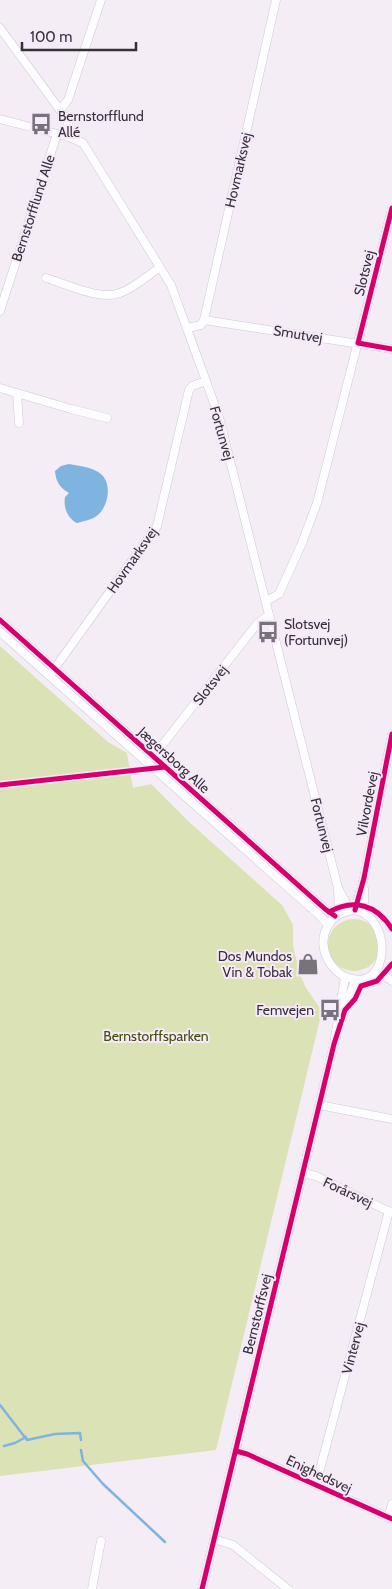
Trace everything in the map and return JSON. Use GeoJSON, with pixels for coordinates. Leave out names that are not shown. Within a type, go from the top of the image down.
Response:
{"type":"FeatureCollection","features":[{"type":"Feature","properties":{"kind":"street"},"geometry":{"type":"LineString","coordinates":[[61,109],[68,100],[101,0]]}},
{"type":"Feature","properties":{"kind":"street","name":"Hovmarksvej"},"geometry":{"type":"LineString","coordinates":[[204,320],[276,0]]}},
{"type":"Feature","properties":{"kind":"street"},"geometry":{"type":"LineString","coordinates":[[0,28],[61,109],[70,127],[69,137],[0,119]]}},
{"type":"Feature","properties":{"kind":"street","name":"Bernstorfflund Alle"},"geometry":{"type":"LineString","coordinates":[[0,311],[57,134]]}},
{"type":"Feature","properties":{"kind":"street","name":"Fortunvej"},"geometry":{"type":"LineString","coordinates":[[69,137],[83,143],[171,285],[206,381],[218,417],[266,601],[338,888],[337,914]]}},
{"type":"Feature","properties":{"kind":"street","name":"Slotsvej"},"geometry":{"type":"LineString","coordinates":[[266,601],[279,594],[302,543],[317,503],[392,208]]}},
{"type":"Feature","properties":{"kind":"street"},"geometry":{"type":"LineString","coordinates":[[46,278],[102,296],[121,293],[159,268]]}},
{"type":"Feature","properties":{"kind":"street"},"geometry":{"type":"LineString","coordinates":[[187,328],[201,324],[204,320]]}},
{"type":"Feature","properties":{"kind":"street","name":"Smutvej"},"geometry":{"type":"LineString","coordinates":[[204,320],[392,349]]}},
{"type":"Feature","properties":{"kind":"street","name":"Hovmarksvej"},"geometry":{"type":"LineString","coordinates":[[50,676],[157,526],[189,390],[192,386],[206,381]]}},
{"type":"Feature","properties":{"kind":"street"},"geometry":{"type":"LineString","coordinates":[[0,388],[107,418]]}},
{"type":"Feature","properties":{"kind":"street"},"geometry":{"type":"LineString","coordinates":[[17,394],[19,423]]}},
{"type":"Feature","properties":{"kind":"street","name":"Slotsvej"},"geometry":{"type":"LineString","coordinates":[[154,757],[257,624],[269,615]]}},
{"type":"Feature","properties":{"kind":"street","name":"Jægersborg Alle"},"geometry":{"type":"LineString","coordinates":[[0,620],[325,909],[337,914]]}},
{"type":"Feature","properties":{"kind":"street","name":"Jægersborg Alle"},"geometry":{"type":"LineString","coordinates":[[0,632],[328,925]]}},
{"type":"Feature","properties":{"kind":"street","name":"Vilvordevej"},"geometry":{"type":"LineString","coordinates":[[353,910],[364,878],[392,734]]}},
{"type":"Feature","properties":{"kind":"street","name":"Vilvordevej"},"geometry":{"type":"LineString","coordinates":[[364,878],[364,911]]}},
{"type":"Feature","properties":{"kind":"street","name":"Fortunvej"},"geometry":{"type":"LineString","coordinates":[[338,888],[353,910]]}},
{"type":"Feature","properties":{"kind":"street"},"geometry":{"type":"LineString","coordinates":[[353,910],[364,911],[374,916],[389,931],[390,944],[386,962],[378,972],[369,978],[356,980],[345,977],[334,969],[325,954],[324,941],[328,925],[337,914],[353,910]]}},
{"type":"Feature","properties":{"kind":"street"},"geometry":{"type":"LineString","coordinates":[[386,962],[392,969]]}},
{"type":"Feature","properties":{"kind":"street"},"geometry":{"type":"LineString","coordinates":[[378,972],[392,981]]}},
{"type":"Feature","properties":{"kind":"street","name":"Bernstorffsvej"},"geometry":{"type":"LineString","coordinates":[[202,1589],[334,1044],[345,977]]}},
{"type":"Feature","properties":{"kind":"street","name":"Bernstorffsvej"},"geometry":{"type":"LineString","coordinates":[[334,1044],[356,980]]}},
{"type":"Feature","properties":{"kind":"street"},"geometry":{"type":"LineString","coordinates":[[319,1105],[392,1119]]}},
{"type":"Feature","properties":{"kind":"street","name":"Forårsvej"},"geometry":{"type":"LineString","coordinates":[[303,1173],[324,1180],[390,1212]]}},
{"type":"Feature","properties":{"kind":"street","name":"Vintervej"},"geometry":{"type":"LineString","coordinates":[[316,1484],[390,1212]]}},
{"type":"Feature","properties":{"kind":"street","name":"Enighedsvej"},"geometry":{"type":"LineString","coordinates":[[236,1451],[316,1484],[390,1519]]}},
{"type":"Feature","properties":{"kind":"street"},"geometry":{"type":"LineString","coordinates":[[390,1519],[392,1504]]}},
{"type":"Feature","properties":{"kind":"street"},"geometry":{"type":"LineString","coordinates":[[214,1539],[233,1545],[288,1589]]}},
{"type":"Feature","properties":{"kind":"street"},"geometry":{"type":"LineString","coordinates":[[92,1589],[100,1541]]}},
{"type":"Feature","properties":{"kind":"green space","name":"Bernstorffsparken"},"geometry":{"type":"Polygon","coordinates":[[[0,646],[108,742],[127,753],[133,788],[151,784],[188,821],[282,905],[293,925],[293,946],[300,974],[306,988],[322,1011],[216,1450],[0,1476],[0,646]]]}},
{"type":"Feature","properties":{"kind":"green space"},"geometry":{"type":"Polygon","coordinates":[[[354,919],[364,921],[372,927],[378,935],[380,945],[378,955],[372,963],[364,969],[354,971],[344,969],[336,963],[330,955],[328,945],[330,935],[336,927],[344,921],[354,919]]]}},
{"type":"Feature","properties":{"kind":"water"},"geometry":{"type":"Polygon","coordinates":[[[69,464],[99,472],[105,479],[108,489],[105,506],[99,514],[91,519],[77,523],[71,519],[66,509],[65,497],[69,493],[57,481],[55,471],[61,466],[69,464]]]}},
{"type":"Feature","properties":{"kind":"waterway"},"geometry":{"type":"LineString","coordinates":[[0,1405],[27,1440],[55,1434],[80,1433],[81,1440]]}},
{"type":"Feature","properties":{"kind":"waterway"},"geometry":{"type":"LineString","coordinates":[[4,1446],[26,1437]]}},
{"type":"Feature","properties":{"kind":"waterway"},"geometry":{"type":"LineString","coordinates":[[81,1450],[83,1461],[103,1484],[165,1542]]}},
{"type":"Feature","properties":{"kind":"cycle path"},"geometry":{"type":"LineString","coordinates":[[392,208],[358,343],[392,349]]}},
{"type":"Feature","properties":{"kind":"cycle path"},"geometry":{"type":"LineString","coordinates":[[0,620],[335,916]]}},
{"type":"Feature","properties":{"kind":"cycle path"},"geometry":{"type":"LineString","coordinates":[[355,910],[364,878],[392,734]]}},
{"type":"Feature","properties":{"kind":"cycle path"},"geometry":{"type":"LineString","coordinates":[[0,785],[165,767]]}},
{"type":"Feature","properties":{"kind":"cycle path"},"geometry":{"type":"LineString","coordinates":[[329,912],[347,905],[364,906],[379,914],[392,929]]}},
{"type":"Feature","properties":{"kind":"cycle path"},"geometry":{"type":"LineString","coordinates":[[202,1589],[334,1044],[345,1010],[355,999],[361,986],[377,981],[392,964]]}},
{"type":"Feature","properties":{"kind":"cycle path"},"geometry":{"type":"LineString","coordinates":[[236,1451],[247,1454],[392,1519]]}},
{"type":"Feature","properties":{"kind":"place","name":"Bernstorfflund Allé"},"geometry":{"type":"Point","coordinates":[41,124]}},
{"type":"Feature","properties":{"kind":"place","name":"Slotsvej (Fortunvej)"},"geometry":{"type":"Point","coordinates":[268,632]}},
{"type":"Feature","properties":{"kind":"place","name":"Dos Mundos Vin & Tobak"},"geometry":{"type":"Point","coordinates":[308,964]}},
{"type":"Feature","properties":{"kind":"place","name":"Femvejen"},"geometry":{"type":"Point","coordinates":[330,1010]}}]}
